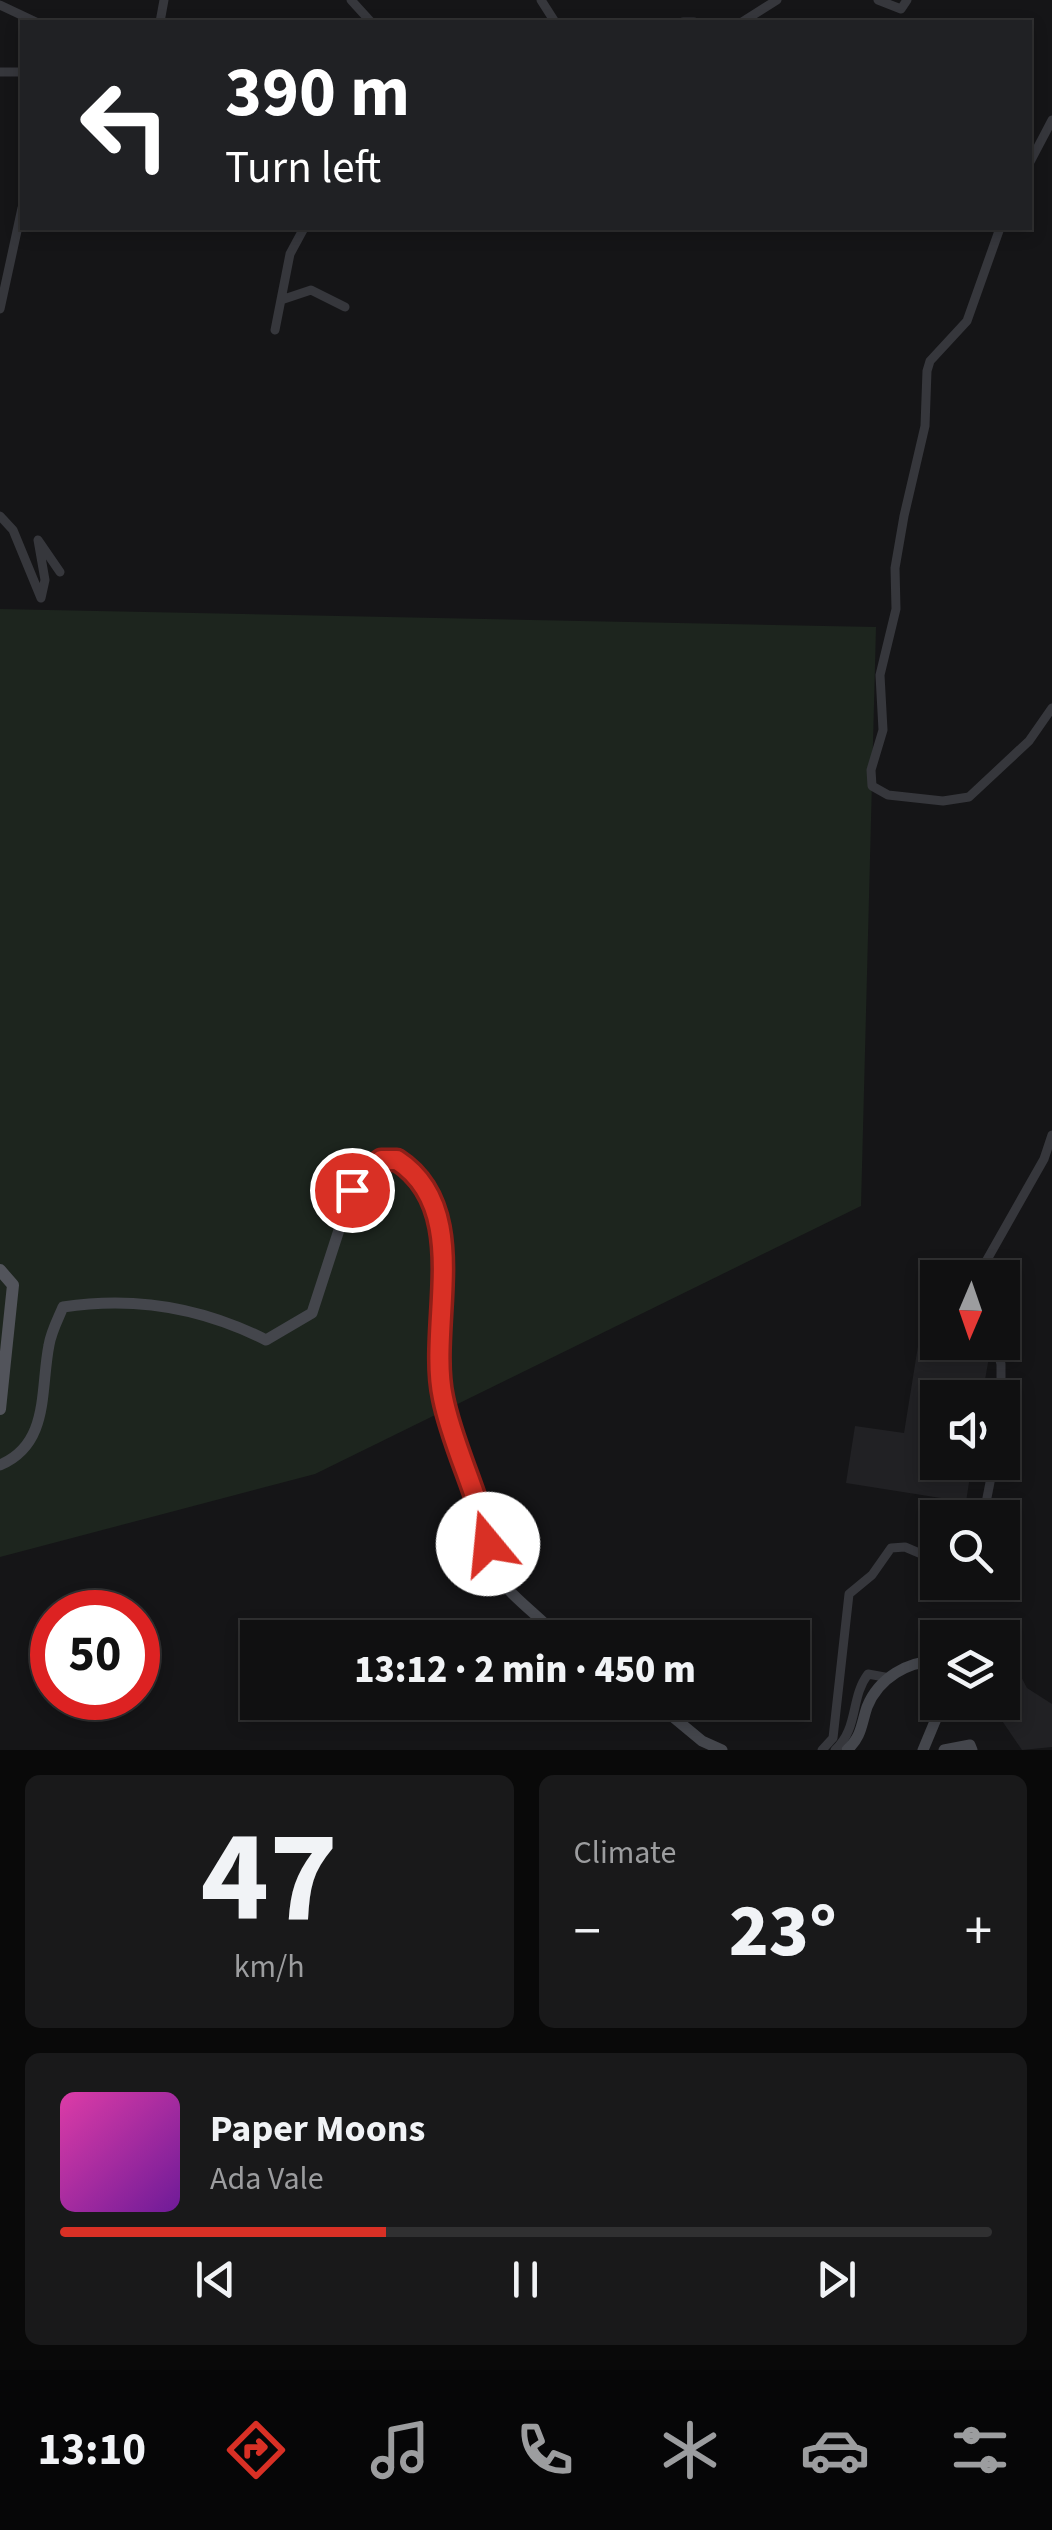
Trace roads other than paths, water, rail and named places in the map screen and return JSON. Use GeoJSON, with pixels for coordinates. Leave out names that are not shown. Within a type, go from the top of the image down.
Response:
{"type":"FeatureCollection","features":[{"type":"Feature","properties":{"kind":"main road"},"geometry":{"type":"LineString","coordinates":[[0,1465],[24,1450],[36,1427],[49,1344],[62,1307],[110,1300],[177,1307],[234,1324],[266,1340],[312,1313],[352,1190],[381,1160],[397,1160],[432,1196],[438,1223],[444,1306],[437,1346],[442,1395],[462,1468],[483,1516],[494,1571],[542,1620]]}},
{"type":"Feature","properties":{"kind":"main road"},"geometry":{"type":"LineString","coordinates":[[0,1270],[13,1285],[0,1409]]}},
{"type":"Feature","properties":{"kind":"main road"},"geometry":{"type":"LineString","coordinates":[[847,1750],[860,1738],[868,1703],[910,1662],[920,1662]]}},
{"type":"Feature","properties":{"kind":"main road"},"geometry":{"type":"LineString","coordinates":[[677,1720],[702,1742],[722,1750]]}},
{"type":"Feature","properties":{"kind":"main road"},"geometry":{"type":"LineString","coordinates":[[923,1750],[936,1720]]}},
{"type":"Feature","properties":{"kind":"main road"},"geometry":{"type":"LineString","coordinates":[[944,1750],[970,1745],[972,1750]]}},
{"type":"Feature","properties":{"kind":"street"},"geometry":{"type":"LineString","coordinates":[[351,0],[369,20]]}},
{"type":"Feature","properties":{"kind":"street"},"geometry":{"type":"LineString","coordinates":[[745,20],[777,0]]}},
{"type":"Feature","properties":{"kind":"street"},"geometry":{"type":"LineString","coordinates":[[878,0],[901,9],[907,0]]}},
{"type":"Feature","properties":{"kind":"street"},"geometry":{"type":"LineString","coordinates":[[0,5],[32,20]]}},
{"type":"Feature","properties":{"kind":"street"},"geometry":{"type":"LineString","coordinates":[[1032,158],[1052,120]]}},
{"type":"Feature","properties":{"kind":"street"},"geometry":{"type":"LineString","coordinates":[[0,309],[20,217]]}},
{"type":"Feature","properties":{"kind":"street"},"geometry":{"type":"LineString","coordinates":[[275,330],[290,254],[303,230]]}},
{"type":"Feature","properties":{"kind":"street"},"geometry":{"type":"LineString","coordinates":[[999,230],[966,322],[930,361],[926,371],[925,426],[904,516],[895,568],[896,609],[880,675],[882,730],[870,770],[872,786],[888,795],[943,801],[969,797],[1029,741],[1052,708]]}},
{"type":"Feature","properties":{"kind":"street"},"geometry":{"type":"LineString","coordinates":[[284,299],[311,290],[345,306]]}},
{"type":"Feature","properties":{"kind":"street"},"geometry":{"type":"LineString","coordinates":[[0,516],[13,530],[41,598],[44,580],[38,540],[60,572]]}},
{"type":"Feature","properties":{"kind":"street"},"geometry":{"type":"LineString","coordinates":[[987,1260],[1044,1159],[1052,1135]]}},
{"type":"Feature","properties":{"kind":"street"},"geometry":{"type":"LineString","coordinates":[[822,1750],[834,1738],[850,1594],[898,1546],[920,1554]]}},
{"type":"Feature","properties":{"kind":"street"},"geometry":{"type":"LineString","coordinates":[[835,1750],[851,1731],[861,1684],[868,1674],[890,1678]]}}]}
